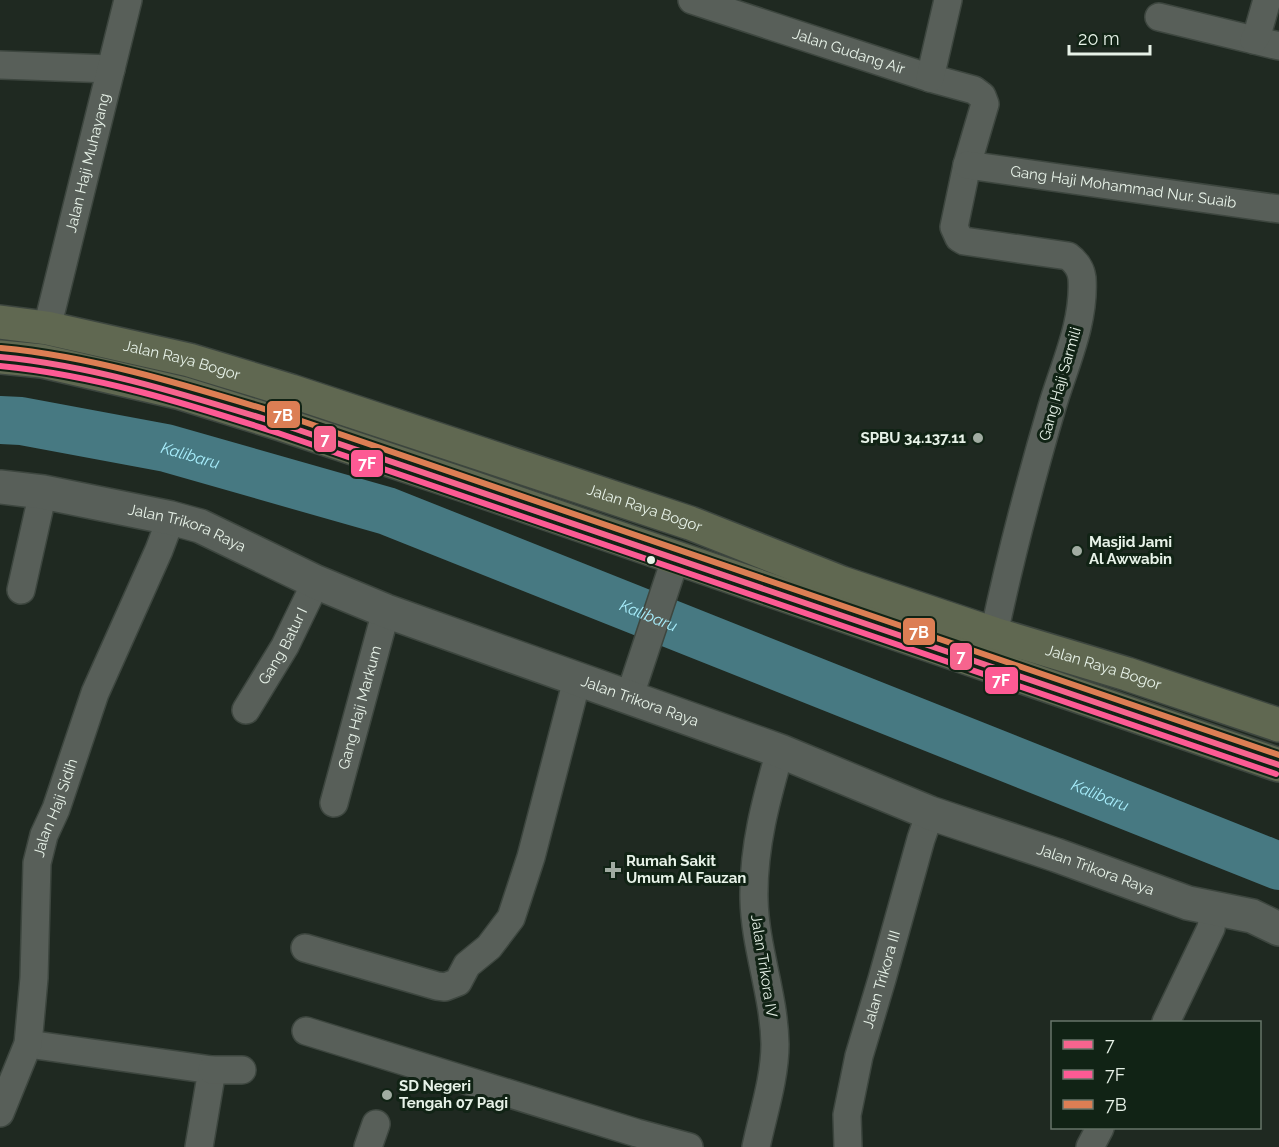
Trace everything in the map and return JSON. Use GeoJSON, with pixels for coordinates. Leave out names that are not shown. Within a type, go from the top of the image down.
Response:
{"type":"FeatureCollection","features":[{"type":"Feature","properties":{"kind":"highway","name":"Jalan Raya Bogor"},"geometry":{"type":"LineString","coordinates":[[0,322],[47,328],[189,360],[291,391],[679,519],[842,583],[1279,725]]}},
{"type":"Feature","properties":{"kind":"highway"},"geometry":{"type":"LineString","coordinates":[[142,384],[151,351]]}},
{"type":"Feature","properties":{"kind":"highway"},"geometry":{"type":"LineString","coordinates":[[0,357],[42,362],[181,393],[292,427],[672,571],[1279,765]]}},
{"type":"Feature","properties":{"kind":"street","name":"Jalan Haji Muhayang"},"geometry":{"type":"LineString","coordinates":[[47,328],[128,0]]}},
{"type":"Feature","properties":{"kind":"street","name":"Jalan Gudang Air"},"geometry":{"type":"LineString","coordinates":[[692,0],[930,78],[974,90],[982,96],[985,104],[967,165]]}},
{"type":"Feature","properties":{"kind":"street"},"geometry":{"type":"LineString","coordinates":[[930,78],[948,0]]}},
{"type":"Feature","properties":{"kind":"street"},"geometry":{"type":"LineString","coordinates":[[1267,0],[1257,35],[1267,43]]}},
{"type":"Feature","properties":{"kind":"street"},"geometry":{"type":"LineString","coordinates":[[1158,17],[1245,40],[1267,43]]}},
{"type":"Feature","properties":{"kind":"street"},"geometry":{"type":"LineString","coordinates":[[0,64],[111,69]]}},
{"type":"Feature","properties":{"kind":"street","name":"Gang Haji Mohammad Nur. Suaib"},"geometry":{"type":"LineString","coordinates":[[967,165],[1279,209]]}},
{"type":"Feature","properties":{"kind":"street","name":"Gang Haji Sarmili"},"geometry":{"type":"LineString","coordinates":[[967,165],[954,227],[964,242],[1068,256],[1079,268],[1082,277],[1078,323],[1007,572],[994,634]]}},
{"type":"Feature","properties":{"kind":"street","name":"Jalan Trikora Raya"},"geometry":{"type":"LineString","coordinates":[[0,486],[43,492],[171,518],[219,534],[316,582],[386,611],[780,751],[930,813],[1056,855],[1188,903],[1252,916],[1279,929]]}},
{"type":"Feature","properties":{"kind":"street"},"geometry":{"type":"LineString","coordinates":[[21,590],[43,492]]}},
{"type":"Feature","properties":{"kind":"street","name":"Jalan Haji Sidih"},"geometry":{"type":"LineString","coordinates":[[0,1113],[28,1044],[34,978],[37,863],[44,835],[56,809],[95,693],[171,518]]}},
{"type":"Feature","properties":{"kind":"street"},"geometry":{"type":"LineString","coordinates":[[629,698],[672,571]]}},
{"type":"Feature","properties":{"kind":"street","name":"Gang Batur I"},"geometry":{"type":"LineString","coordinates":[[246,711],[285,646],[316,582]]}},
{"type":"Feature","properties":{"kind":"street","name":"Gang Haji Markum"},"geometry":{"type":"LineString","coordinates":[[334,803],[386,611]]}},
{"type":"Feature","properties":{"kind":"street"},"geometry":{"type":"LineString","coordinates":[[305,948],[437,986],[446,987],[459,982],[467,965],[489,947],[511,918],[531,857],[577,680]]}},
{"type":"Feature","properties":{"kind":"street","name":"Jalan Trikora IV"},"geometry":{"type":"LineString","coordinates":[[756,1147],[768,1094],[775,1044],[772,1014],[757,936],[754,900],[755,872],[763,809],[780,751]]}},
{"type":"Feature","properties":{"kind":"street","name":"Jalan Trikora III"},"geometry":{"type":"LineString","coordinates":[[848,1147],[847,1115],[859,1056],[930,813]]}},
{"type":"Feature","properties":{"kind":"street"},"geometry":{"type":"LineString","coordinates":[[1167,1021],[1211,928],[1214,908]]}},
{"type":"Feature","properties":{"kind":"street"},"geometry":{"type":"LineString","coordinates":[[306,1031],[689,1147]]}},
{"type":"Feature","properties":{"kind":"street"},"geometry":{"type":"LineString","coordinates":[[28,1044],[212,1070],[242,1070]]}},
{"type":"Feature","properties":{"kind":"street"},"geometry":{"type":"LineString","coordinates":[[199,1147],[212,1070]]}},
{"type":"Feature","properties":{"kind":"street"},"geometry":{"type":"LineString","coordinates":[[1090,1147],[1099,1129]]}},
{"type":"Feature","properties":{"kind":"waterway","name":"Kalibaru"},"geometry":{"type":"LineString","coordinates":[[0,420],[21,421],[166,448],[387,511],[1279,866]]}},
{"type":"Feature","properties":{"kind":"transit line","name":"7B"},"geometry":{"type":"LineString","coordinates":[[1,348],[73,358],[108,366],[284,415],[1279,755]]}},
{"type":"Feature","properties":{"kind":"transit line","name":"7"},"geometry":{"type":"LineString","coordinates":[[0,357],[71,367],[142,383],[281,424],[1279,765]]}},
{"type":"Feature","properties":{"kind":"transit line","name":"7F"},"geometry":{"type":"LineString","coordinates":[[0,366],[71,376],[141,392],[244,422],[1276,774]]}},
{"type":"Feature","properties":{"kind":"place","name":"SPBU 34.137.11"},"geometry":{"type":"Point","coordinates":[978,438]}},
{"type":"Feature","properties":{"kind":"place","name":"Masjid Jami Al Awwabin"},"geometry":{"type":"Point","coordinates":[1077,551]}},
{"type":"Feature","properties":{"kind":"place","name":"Rumah Sakit Umum Al Fauzan"},"geometry":{"type":"Point","coordinates":[613,870]}},
{"type":"Feature","properties":{"kind":"place","name":"SD Negeri Tengah 07 Pagi"},"geometry":{"type":"Point","coordinates":[387,1095]}}]}
